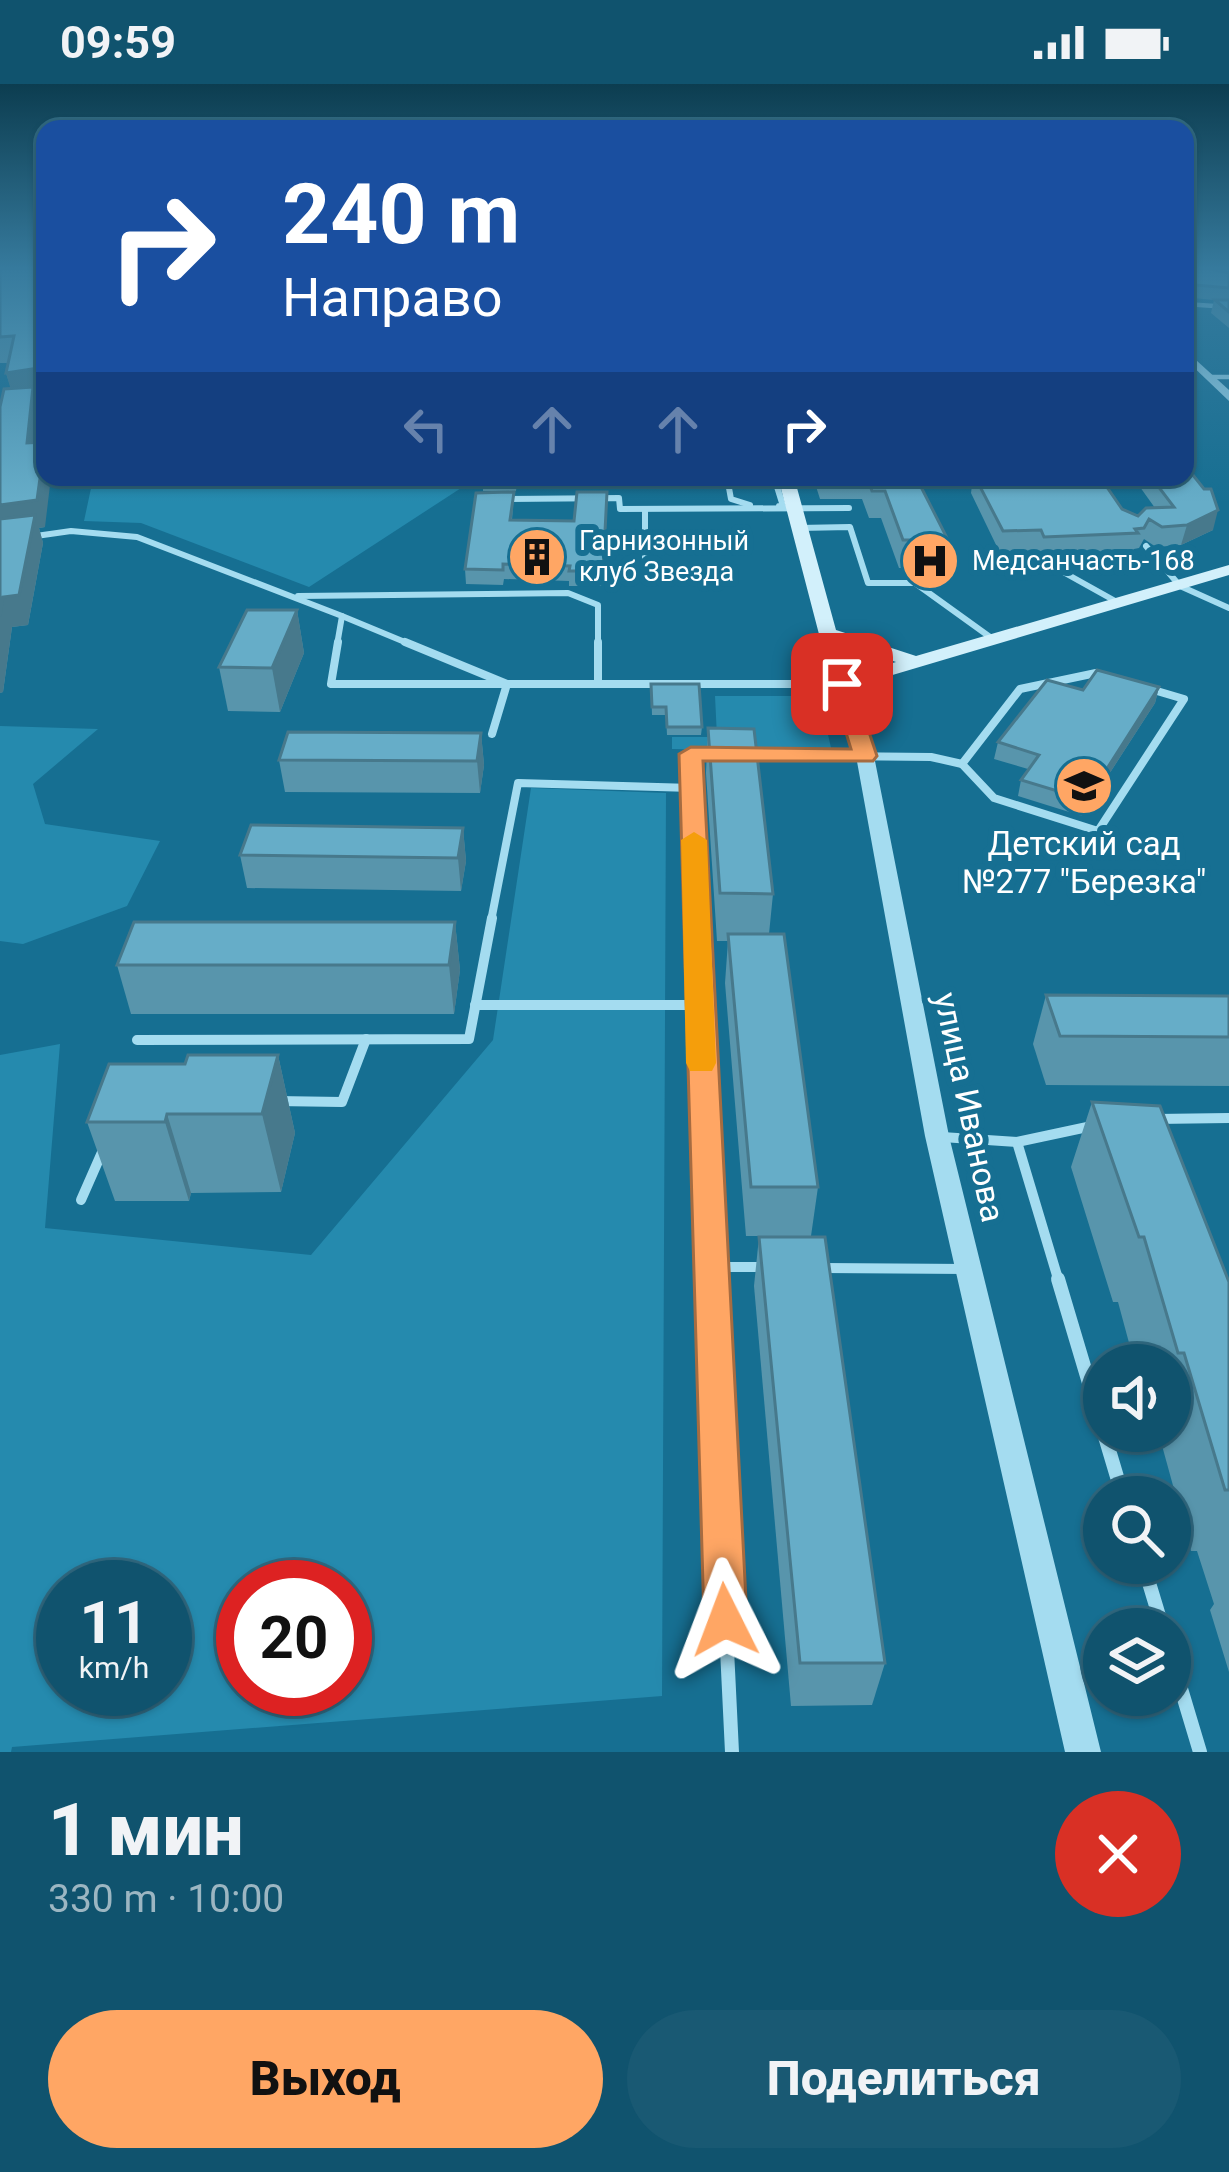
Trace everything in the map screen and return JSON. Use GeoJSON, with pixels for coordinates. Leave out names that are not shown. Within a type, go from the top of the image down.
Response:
{"type":"FeatureCollection","features":[{"type":"Feature","properties":{"kind":"main road","name":"улица Иванова"},"geometry":{"type":"LineString","coordinates":[[788,486],[842,684]]}},
{"type":"Feature","properties":{"kind":"main road"},"geometry":{"type":"LineString","coordinates":[[842,684],[880,677],[912,661],[990,637],[1229,570]]}},
{"type":"Feature","properties":{"kind":"main road"},"geometry":{"type":"LineString","coordinates":[[825,632],[912,661]]}},
{"type":"Feature","properties":{"kind":"street"},"geometry":{"type":"LineString","coordinates":[[1194,362],[1229,397]]}},
{"type":"Feature","properties":{"kind":"street","name":"улица Иванова"},"geometry":{"type":"LineString","coordinates":[[842,684],[865,756],[967,1269],[1083,1752]]}},
{"type":"Feature","properties":{"kind":"lane"},"geometry":{"type":"LineString","coordinates":[[1210,377],[1229,377]]}},
{"type":"Feature","properties":{"kind":"lane"},"geometry":{"type":"LineString","coordinates":[[729,486],[731,499],[752,506],[783,506],[777,486]]}},
{"type":"Feature","properties":{"kind":"lane"},"geometry":{"type":"LineString","coordinates":[[936,486],[999,486]]}},
{"type":"Feature","properties":{"kind":"lane"},"geometry":{"type":"LineString","coordinates":[[495,499],[619,499],[620,508],[849,508]]}},
{"type":"Feature","properties":{"kind":"lane"},"geometry":{"type":"LineString","coordinates":[[645,508],[645,568]]}},
{"type":"Feature","properties":{"kind":"lane"},"geometry":{"type":"LineString","coordinates":[[799,528],[850,527],[868,583],[916,583],[990,637]]}},
{"type":"Feature","properties":{"kind":"lane"},"geometry":{"type":"LineString","coordinates":[[24,538],[71,531],[137,537],[507,684]]}},
{"type":"Feature","properties":{"kind":"lane"},"geometry":{"type":"LineString","coordinates":[[1145,546],[1174,585],[1192,597],[1229,608]]}},
{"type":"Feature","properties":{"kind":"lane"},"geometry":{"type":"LineString","coordinates":[[977,568],[1056,568],[1117,602]]}},
{"type":"Feature","properties":{"kind":"lane"},"geometry":{"type":"LineString","coordinates":[[287,596],[568,593],[598,605],[598,684]]}},
{"type":"Feature","properties":{"kind":"lane"},"geometry":{"type":"LineString","coordinates":[[342,616],[331,684],[842,684]]}},
{"type":"Feature","properties":{"kind":"lane"},"geometry":{"type":"LineString","coordinates":[[732,1752],[708,1267],[691,754],[931,757],[962,764],[994,797],[1097,831],[1184,699],[1096,674],[1020,689],[962,764]]}},
{"type":"Feature","properties":{"kind":"lane"},"geometry":{"type":"LineString","coordinates":[[492,734],[507,684]]}},
{"type":"Feature","properties":{"kind":"lane"},"geometry":{"type":"LineString","coordinates":[[137,1040],[469,1039],[518,784],[692,788]]}},
{"type":"Feature","properties":{"kind":"lane"},"geometry":{"type":"LineString","coordinates":[[476,1005],[699,1005]]}},
{"type":"Feature","properties":{"kind":"lane"},"geometry":{"type":"LineString","coordinates":[[270,1101],[342,1102],[366,1039]]}},
{"type":"Feature","properties":{"kind":"lane"},"geometry":{"type":"LineString","coordinates":[[1143,1119],[1229,1118]]}},
{"type":"Feature","properties":{"kind":"lane"},"geometry":{"type":"LineString","coordinates":[[937,1136],[1017,1142],[1101,1124]]}},
{"type":"Feature","properties":{"kind":"lane"},"geometry":{"type":"LineString","coordinates":[[1017,1142],[1118,1476]]}},
{"type":"Feature","properties":{"kind":"lane"},"geometry":{"type":"LineString","coordinates":[[81,1200],[105,1145]]}},
{"type":"Feature","properties":{"kind":"lane"},"geometry":{"type":"LineString","coordinates":[[708,1267],[776,1268]]}},
{"type":"Feature","properties":{"kind":"lane"},"geometry":{"type":"LineString","coordinates":[[798,1268],[967,1269]]}},
{"type":"Feature","properties":{"kind":"lane"},"geometry":{"type":"LineString","coordinates":[[1189,1716],[1200,1752]]}},
{"type":"Feature","properties":{"kind":"shaded area"},"geometry":{"type":"Polygon","coordinates":[[[92,486],[464,486],[309,587],[141,523],[84,521],[92,486]]]}},
{"type":"Feature","properties":{"kind":"shaded area"},"geometry":{"type":"Polygon","coordinates":[[[715,696],[819,696],[832,752],[672,749],[672,737],[717,737],[715,696]]]}},
{"type":"Feature","properties":{"kind":"shaded area"},"geometry":{"type":"Polygon","coordinates":[[[0,726],[98,729],[33,784],[45,824],[160,841],[127,906],[23,944],[0,941],[0,726]]]}},
{"type":"Feature","properties":{"kind":"shaded area"},"geometry":{"type":"Polygon","coordinates":[[[531,788],[666,793],[662,1696],[12,1747],[11,1752],[0,1752],[0,1055],[60,1044],[45,1228],[311,1255],[493,1040],[531,788]]]}},
{"type":"Feature","properties":{"kind":"building"},"geometry":{"type":"Polygon","coordinates":[[[12,347],[36,347],[36,368],[6,373],[12,347]]]}},
{"type":"Feature","properties":{"kind":"building"},"geometry":{"type":"Polygon","coordinates":[[[33,387],[27,443],[36,442],[39,486],[37,500],[0,505],[0,407],[4,389],[33,387]]]}},
{"type":"Feature","properties":{"kind":"building"},"geometry":{"type":"Polygon","coordinates":[[[1194,476],[1204,489],[1211,489],[1218,510],[1187,525],[1162,527],[1149,519],[1144,528],[1135,529],[1138,533],[1044,537],[1041,530],[1003,531],[980,486],[1106,486],[1122,509],[1138,516],[1146,508],[1174,507],[1158,486],[1194,486],[1194,476]]]}},
{"type":"Feature","properties":{"kind":"building"},"geometry":{"type":"Polygon","coordinates":[[[870,486],[921,486],[948,540],[903,540],[885,491],[872,491],[870,486]]]}},
{"type":"Feature","properties":{"kind":"building","name":"Гарнизонный клуб Звезда"},"geometry":{"type":"Polygon","coordinates":[[[514,492],[510,520],[574,521],[577,492],[607,492],[603,571],[503,564],[503,570],[465,569],[476,493],[514,492]]]}},
{"type":"Feature","properties":{"kind":"building"},"geometry":{"type":"Polygon","coordinates":[[[35,515],[19,595],[3,597],[0,616],[0,519],[35,515]]]}},
{"type":"Feature","properties":{"kind":"building"},"geometry":{"type":"Polygon","coordinates":[[[247,610],[297,610],[272,668],[219,667],[247,610]]]}},
{"type":"Feature","properties":{"kind":"building"},"geometry":{"type":"Polygon","coordinates":[[[1097,670],[1159,687],[1087,800],[1021,780],[1039,755],[998,742],[1047,680],[1083,690],[1097,670]]]}},
{"type":"Feature","properties":{"kind":"building"},"geometry":{"type":"Polygon","coordinates":[[[651,684],[699,684],[702,727],[667,727],[666,707],[652,707],[651,684]]]}},
{"type":"Feature","properties":{"kind":"building"},"geometry":{"type":"Polygon","coordinates":[[[708,728],[754,729],[773,894],[720,893],[708,728]]]}},
{"type":"Feature","properties":{"kind":"building"},"geometry":{"type":"Polygon","coordinates":[[[288,732],[481,733],[477,761],[279,760],[288,732]]]}},
{"type":"Feature","properties":{"kind":"building"},"geometry":{"type":"Polygon","coordinates":[[[251,825],[463,828],[458,858],[240,855],[251,825]]]}},
{"type":"Feature","properties":{"kind":"building"},"geometry":{"type":"Polygon","coordinates":[[[134,922],[455,922],[449,965],[117,965],[134,922]]]}},
{"type":"Feature","properties":{"kind":"building"},"geometry":{"type":"Polygon","coordinates":[[[728,934],[784,934],[818,1187],[751,1187],[728,934]]]}},
{"type":"Feature","properties":{"kind":"building"},"geometry":{"type":"Polygon","coordinates":[[[1046,995],[1229,996],[1229,1037],[1060,1036],[1046,995]]]}},
{"type":"Feature","properties":{"kind":"building"},"geometry":{"type":"Polygon","coordinates":[[[188,1055],[278,1055],[262,1114],[167,1114],[165,1122],[87,1122],[109,1064],[185,1064],[188,1055]]]}},
{"type":"Feature","properties":{"kind":"building"},"geometry":{"type":"Polygon","coordinates":[[[1092,1102],[1160,1106],[1229,1282],[1229,1490],[1225,1490],[1191,1376],[1191,1344],[1175,1344],[1144,1237],[1139,1237],[1092,1102]]]}},
{"type":"Feature","properties":{"kind":"building"},"geometry":{"type":"Polygon","coordinates":[[[759,1237],[825,1237],[885,1663],[800,1663],[759,1237]]]}},
{"type":"Feature","properties":{"kind":"slow traffic"},"geometry":{"type":"LineString","coordinates":[[694,840],[701,1063]]}},
{"type":"Feature","properties":{"kind":"place","name":"Гарнизонный клуб Звезда"},"geometry":{"type":"Point","coordinates":[537,557]}},
{"type":"Feature","properties":{"kind":"place","name":"Медсанчасть-168"},"geometry":{"type":"Point","coordinates":[930,561]}},
{"type":"Feature","properties":{"kind":"place","name":"Детский сад №277 \"Березка\""},"geometry":{"type":"Point","coordinates":[1084,786]}},
{"type":"Feature","properties":{"kind":"route"},"geometry":{"type":"LineString","coordinates":[[725,1620],[691,754],[865,756],[842,684]]}}]}
